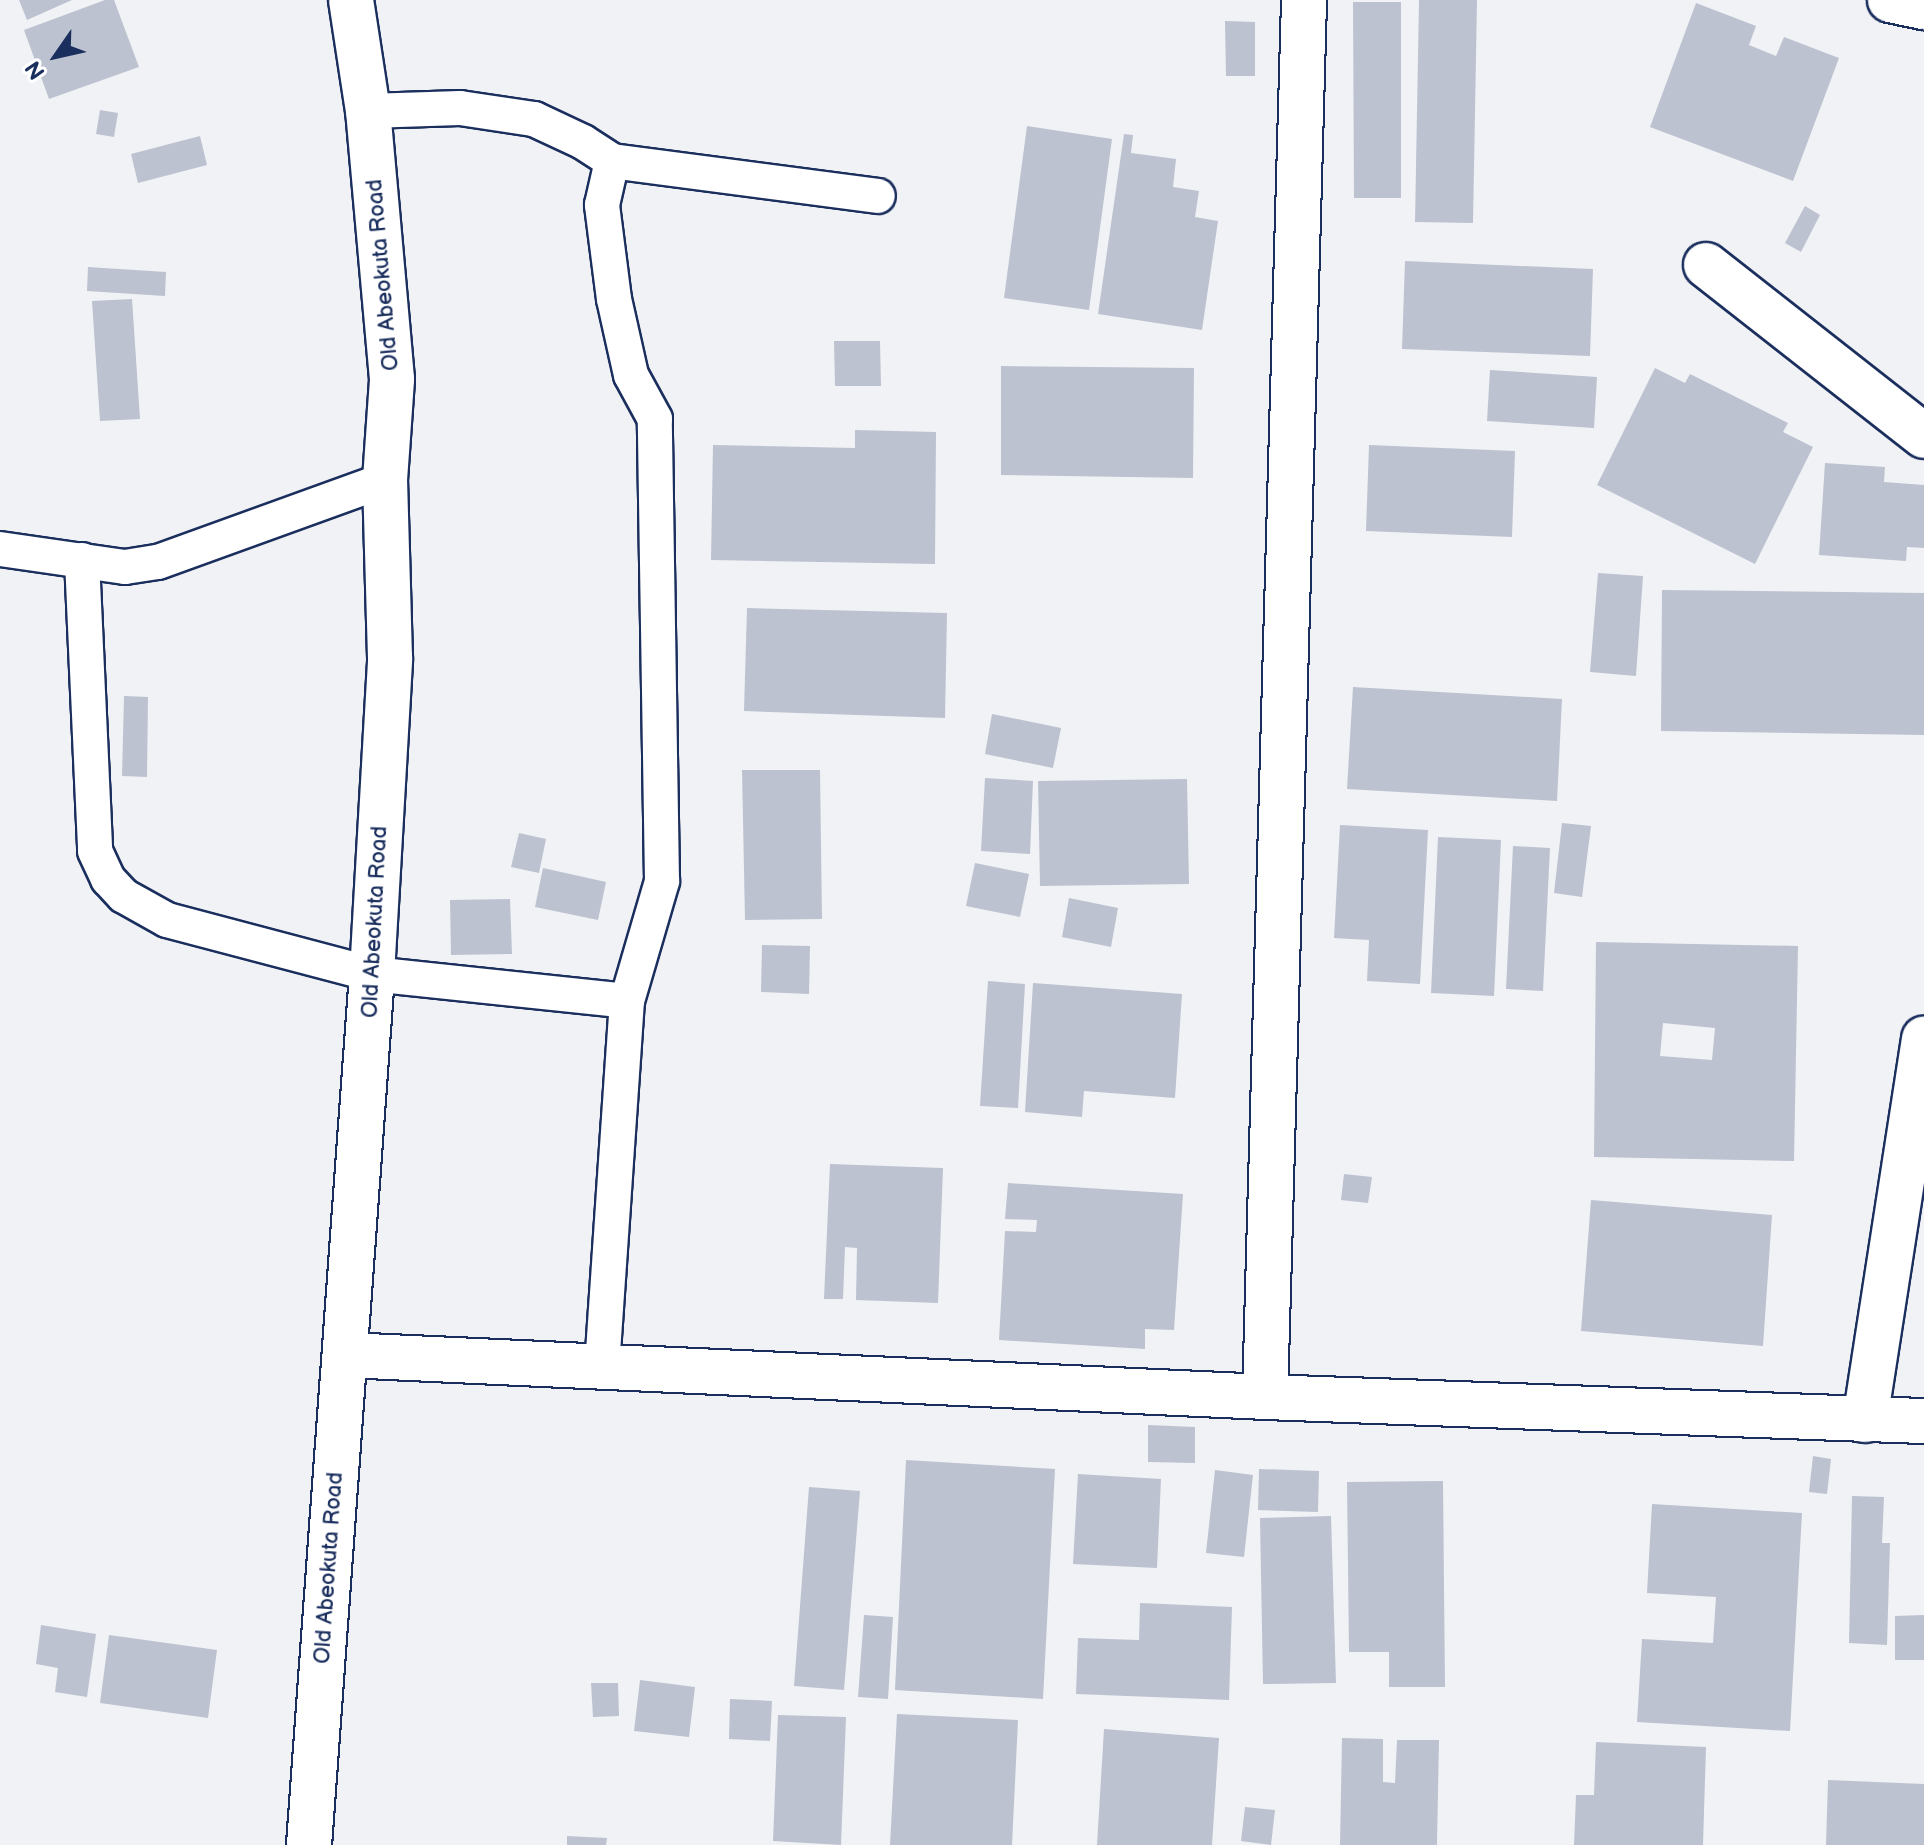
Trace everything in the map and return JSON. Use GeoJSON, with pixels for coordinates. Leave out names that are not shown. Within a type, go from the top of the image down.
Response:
{"type":"FeatureCollection","features":[{"type":"Feature","properties":{"kind":"main road","name":"Old Abeokuta Road"},"geometry":{"type":"LineString","coordinates":[[309,1845],[372,974],[390,658],[385,480],[392,379],[368,111],[351,0]]}},
{"type":"Feature","properties":{"kind":"main road"},"geometry":{"type":"LineString","coordinates":[[1265,1397],[1304,0]]}},
{"type":"Feature","properties":{"kind":"main road"},"geometry":{"type":"LineString","coordinates":[[1890,0],[1924,7]]}},
{"type":"Feature","properties":{"kind":"main road"},"geometry":{"type":"LineString","coordinates":[[1706,265],[1924,436]]}},
{"type":"Feature","properties":{"kind":"main road"},"geometry":{"type":"LineString","coordinates":[[1865,1420],[1924,1039]]}},
{"type":"Feature","properties":{"kind":"main road"},"geometry":{"type":"LineString","coordinates":[[345,1355],[1265,1397],[1924,1421]]}},
{"type":"Feature","properties":{"kind":"lane"},"geometry":{"type":"LineString","coordinates":[[368,111],[460,108],[534,119],[583,142],[612,161],[878,196]]}},
{"type":"Feature","properties":{"kind":"lane"},"geometry":{"type":"LineString","coordinates":[[602,1367],[627,1001],[662,881],[655,419],[631,375],[614,299],[602,205],[612,161]]}},
{"type":"Feature","properties":{"kind":"lane"},"geometry":{"type":"LineString","coordinates":[[0,549],[125,567],[158,562],[385,480]]}},
{"type":"Feature","properties":{"kind":"lane"},"geometry":{"type":"LineString","coordinates":[[82,560],[95,851],[108,879],[124,896],[167,920],[372,974],[627,1001]]}},
{"type":"Feature","properties":{"kind":"building"},"geometry":{"type":"Polygon","coordinates":[[[19,0],[72,0],[27,20],[19,0]]]}},
{"type":"Feature","properties":{"kind":"building"},"geometry":{"type":"Polygon","coordinates":[[[105,0],[114,0],[139,67],[49,99],[24,30],[105,0]]]}},
{"type":"Feature","properties":{"kind":"building"},"geometry":{"type":"Polygon","coordinates":[[[1419,0],[1477,0],[1473,223],[1415,222],[1419,0]]]}},
{"type":"Feature","properties":{"kind":"building"},"geometry":{"type":"Polygon","coordinates":[[[1353,2],[1401,2],[1401,198],[1354,198],[1353,2]]]}},
{"type":"Feature","properties":{"kind":"building"},"geometry":{"type":"Polygon","coordinates":[[[1696,3],[1756,26],[1749,45],[1776,56],[1784,37],[1839,58],[1793,181],[1650,127],[1696,3]]]}},
{"type":"Feature","properties":{"kind":"building"},"geometry":{"type":"Polygon","coordinates":[[[1225,21],[1255,22],[1255,76],[1226,76],[1225,21]]]}},
{"type":"Feature","properties":{"kind":"building"},"geometry":{"type":"Polygon","coordinates":[[[100,110],[118,113],[114,137],[96,134],[100,110]]]}},
{"type":"Feature","properties":{"kind":"building"},"geometry":{"type":"Polygon","coordinates":[[[1027,126],[1112,139],[1089,310],[1004,298],[1027,126]]]}},
{"type":"Feature","properties":{"kind":"building"},"geometry":{"type":"Polygon","coordinates":[[[1124,134],[1133,135],[1131,153],[1176,159],[1173,187],[1199,191],[1195,217],[1218,221],[1202,330],[1098,314],[1124,134]]]}},
{"type":"Feature","properties":{"kind":"building"},"geometry":{"type":"Polygon","coordinates":[[[200,136],[207,165],[138,183],[131,154],[200,136]]]}},
{"type":"Feature","properties":{"kind":"building"},"geometry":{"type":"Polygon","coordinates":[[[1805,206],[1820,215],[1801,252],[1785,243],[1805,206]]]}},
{"type":"Feature","properties":{"kind":"building"},"geometry":{"type":"Polygon","coordinates":[[[1405,261],[1593,269],[1590,356],[1402,349],[1405,261]]]}},
{"type":"Feature","properties":{"kind":"building"},"geometry":{"type":"Polygon","coordinates":[[[88,267],[166,272],[165,296],[87,291],[88,267]]]}},
{"type":"Feature","properties":{"kind":"building"},"geometry":{"type":"Polygon","coordinates":[[[132,299],[140,419],[100,421],[92,301],[132,299]]]}},
{"type":"Feature","properties":{"kind":"building"},"geometry":{"type":"Polygon","coordinates":[[[834,341],[880,341],[881,386],[835,386],[834,341]]]}},
{"type":"Feature","properties":{"kind":"building"},"geometry":{"type":"Polygon","coordinates":[[[1001,366],[1194,368],[1193,478],[1001,475],[1001,366]]]}},
{"type":"Feature","properties":{"kind":"building"},"geometry":{"type":"Polygon","coordinates":[[[1655,368],[1685,383],[1690,374],[1788,423],[1783,432],[1813,447],[1755,564],[1597,485],[1655,368]]]}},
{"type":"Feature","properties":{"kind":"building"},"geometry":{"type":"Polygon","coordinates":[[[1490,370],[1597,377],[1594,428],[1487,421],[1490,370]]]}},
{"type":"Feature","properties":{"kind":"building"},"geometry":{"type":"Polygon","coordinates":[[[855,430],[936,432],[935,564],[711,560],[713,445],[855,448],[855,430]]]}},
{"type":"Feature","properties":{"kind":"building"},"geometry":{"type":"Polygon","coordinates":[[[1369,445],[1515,451],[1512,537],[1366,531],[1369,445]]]}},
{"type":"Feature","properties":{"kind":"building"},"geometry":{"type":"Polygon","coordinates":[[[1825,463],[1885,467],[1884,482],[1924,485],[1924,548],[1907,547],[1906,561],[1819,555],[1825,463]]]}},
{"type":"Feature","properties":{"kind":"building"},"geometry":{"type":"Polygon","coordinates":[[[1598,573],[1643,576],[1636,676],[1590,672],[1598,573]]]}},
{"type":"Feature","properties":{"kind":"building"},"geometry":{"type":"Polygon","coordinates":[[[1662,590],[1924,593],[1924,735],[1661,731],[1662,590]]]}},
{"type":"Feature","properties":{"kind":"building"},"geometry":{"type":"Polygon","coordinates":[[[747,608],[947,613],[945,718],[744,711],[747,608]]]}},
{"type":"Feature","properties":{"kind":"building"},"geometry":{"type":"Polygon","coordinates":[[[1353,687],[1562,699],[1557,801],[1347,789],[1353,687]]]}},
{"type":"Feature","properties":{"kind":"building"},"geometry":{"type":"Polygon","coordinates":[[[124,696],[148,697],[147,777],[122,776],[124,696]]]}},
{"type":"Feature","properties":{"kind":"building"},"geometry":{"type":"Polygon","coordinates":[[[992,714],[1061,728],[1053,768],[985,754],[992,714]]]}},
{"type":"Feature","properties":{"kind":"building"},"geometry":{"type":"Polygon","coordinates":[[[742,770],[820,770],[822,919],[745,920],[742,770]]]}},
{"type":"Feature","properties":{"kind":"building"},"geometry":{"type":"Polygon","coordinates":[[[985,778],[1033,781],[1030,854],[981,851],[985,778]]]}},
{"type":"Feature","properties":{"kind":"building"},"geometry":{"type":"Polygon","coordinates":[[[1187,779],[1189,884],[1040,886],[1038,781],[1187,779]]]}},
{"type":"Feature","properties":{"kind":"building"},"geometry":{"type":"Polygon","coordinates":[[[1562,823],[1591,826],[1582,897],[1554,893],[1562,823]]]}},
{"type":"Feature","properties":{"kind":"building"},"geometry":{"type":"Polygon","coordinates":[[[1340,825],[1428,830],[1420,984],[1367,981],[1369,940],[1334,938],[1340,825]]]}},
{"type":"Feature","properties":{"kind":"building"},"geometry":{"type":"Polygon","coordinates":[[[519,833],[546,839],[539,873],[511,867],[519,833]]]}},
{"type":"Feature","properties":{"kind":"building"},"geometry":{"type":"Polygon","coordinates":[[[1438,837],[1501,840],[1494,996],[1431,993],[1438,837]]]}},
{"type":"Feature","properties":{"kind":"building"},"geometry":{"type":"Polygon","coordinates":[[[1513,846],[1550,848],[1543,991],[1506,989],[1513,846]]]}},
{"type":"Feature","properties":{"kind":"building"},"geometry":{"type":"Polygon","coordinates":[[[975,863],[1029,874],[1020,917],[966,906],[975,863]]]}},
{"type":"Feature","properties":{"kind":"building"},"geometry":{"type":"Polygon","coordinates":[[[543,868],[606,882],[598,920],[535,907],[543,868]]]}},
{"type":"Feature","properties":{"kind":"building"},"geometry":{"type":"Polygon","coordinates":[[[1069,898],[1118,908],[1111,947],[1062,937],[1069,898]]]}},
{"type":"Feature","properties":{"kind":"building"},"geometry":{"type":"Polygon","coordinates":[[[510,899],[512,954],[451,955],[450,900],[510,899]]]}},
{"type":"Feature","properties":{"kind":"building"},"geometry":{"type":"Polygon","coordinates":[[[1596,942],[1798,946],[1794,1161],[1594,1157],[1596,942]],[[1663,1023],[1660,1056],[1712,1060],[1715,1028],[1663,1023]]]}},
{"type":"Feature","properties":{"kind":"building"},"geometry":{"type":"Polygon","coordinates":[[[762,945],[810,946],[809,994],[761,992],[762,945]]]}},
{"type":"Feature","properties":{"kind":"building"},"geometry":{"type":"Polygon","coordinates":[[[988,981],[1025,984],[1018,1108],[980,1106],[988,981]]]}},
{"type":"Feature","properties":{"kind":"building"},"geometry":{"type":"Polygon","coordinates":[[[1033,983],[1182,994],[1175,1098],[1084,1091],[1082,1117],[1025,1112],[1033,983]]]}},
{"type":"Feature","properties":{"kind":"building"},"geometry":{"type":"Polygon","coordinates":[[[830,1164],[943,1168],[938,1303],[856,1300],[857,1248],[845,1247],[843,1299],[824,1299],[830,1164]]]}},
{"type":"Feature","properties":{"kind":"building"},"geometry":{"type":"Polygon","coordinates":[[[1344,1174],[1372,1177],[1368,1203],[1341,1200],[1344,1174]]]}},
{"type":"Feature","properties":{"kind":"building"},"geometry":{"type":"Polygon","coordinates":[[[1008,1183],[1183,1194],[1174,1330],[1145,1329],[1145,1349],[999,1340],[1005,1231],[1036,1232],[1037,1220],[1005,1219],[1008,1183]]]}},
{"type":"Feature","properties":{"kind":"building"},"geometry":{"type":"Polygon","coordinates":[[[1591,1200],[1772,1215],[1763,1346],[1581,1331],[1591,1200]]]}},
{"type":"Feature","properties":{"kind":"building"},"geometry":{"type":"Polygon","coordinates":[[[1148,1425],[1195,1427],[1195,1463],[1148,1462],[1148,1425]]]}},
{"type":"Feature","properties":{"kind":"building"},"geometry":{"type":"Polygon","coordinates":[[[1813,1456],[1831,1459],[1827,1494],[1809,1492],[1813,1456]]]}},
{"type":"Feature","properties":{"kind":"building"},"geometry":{"type":"Polygon","coordinates":[[[906,1460],[1055,1469],[1043,1699],[895,1690],[906,1460]]]}},
{"type":"Feature","properties":{"kind":"building"},"geometry":{"type":"Polygon","coordinates":[[[1259,1469],[1319,1471],[1318,1512],[1258,1510],[1259,1469]]]}},
{"type":"Feature","properties":{"kind":"building"},"geometry":{"type":"Polygon","coordinates":[[[1215,1470],[1253,1475],[1244,1557],[1206,1553],[1215,1470]]]}},
{"type":"Feature","properties":{"kind":"building"},"geometry":{"type":"Polygon","coordinates":[[[1078,1474],[1161,1479],[1157,1568],[1073,1564],[1078,1474]]]}},
{"type":"Feature","properties":{"kind":"building"},"geometry":{"type":"Polygon","coordinates":[[[1443,1481],[1445,1687],[1389,1687],[1389,1652],[1349,1652],[1347,1482],[1443,1481]]]}},
{"type":"Feature","properties":{"kind":"building"},"geometry":{"type":"Polygon","coordinates":[[[809,1487],[860,1491],[844,1690],[794,1686],[809,1487]]]}},
{"type":"Feature","properties":{"kind":"building"},"geometry":{"type":"Polygon","coordinates":[[[1852,1496],[1884,1497],[1882,1543],[1890,1543],[1887,1645],[1849,1643],[1852,1496]]]}},
{"type":"Feature","properties":{"kind":"building"},"geometry":{"type":"Polygon","coordinates":[[[1652,1504],[1802,1513],[1790,1731],[1637,1722],[1642,1639],[1713,1643],[1716,1597],[1647,1593],[1652,1504]]]}},
{"type":"Feature","properties":{"kind":"building"},"geometry":{"type":"Polygon","coordinates":[[[1331,1516],[1336,1683],[1263,1684],[1260,1518],[1331,1516]]]}},
{"type":"Feature","properties":{"kind":"building"},"geometry":{"type":"Polygon","coordinates":[[[1140,1603],[1232,1607],[1229,1700],[1076,1694],[1078,1638],[1139,1640],[1140,1603]]]}},
{"type":"Feature","properties":{"kind":"building"},"geometry":{"type":"Polygon","coordinates":[[[864,1615],[893,1617],[888,1699],[858,1697],[864,1615]]]}},
{"type":"Feature","properties":{"kind":"building"},"geometry":{"type":"Polygon","coordinates":[[[1924,1615],[1924,1660],[1895,1660],[1895,1616],[1924,1615]]]}},
{"type":"Feature","properties":{"kind":"building"},"geometry":{"type":"Polygon","coordinates":[[[41,1625],[96,1634],[87,1697],[55,1692],[58,1668],[36,1664],[41,1625]]]}},
{"type":"Feature","properties":{"kind":"building"},"geometry":{"type":"Polygon","coordinates":[[[109,1635],[217,1650],[208,1718],[100,1703],[109,1635]]]}},
{"type":"Feature","properties":{"kind":"building"},"geometry":{"type":"Polygon","coordinates":[[[640,1680],[695,1687],[689,1737],[634,1731],[640,1680]]]}},
{"type":"Feature","properties":{"kind":"building"},"geometry":{"type":"Polygon","coordinates":[[[591,1683],[618,1683],[619,1716],[593,1717],[591,1683]]]}},
{"type":"Feature","properties":{"kind":"building"},"geometry":{"type":"Polygon","coordinates":[[[730,1699],[772,1701],[770,1741],[729,1739],[730,1699]]]}},
{"type":"Feature","properties":{"kind":"building"},"geometry":{"type":"Polygon","coordinates":[[[897,1714],[1018,1720],[1012,1845],[890,1845],[897,1714]]]}},
{"type":"Feature","properties":{"kind":"building"},"geometry":{"type":"Polygon","coordinates":[[[778,1715],[846,1717],[841,1845],[773,1841],[778,1715]]]}},
{"type":"Feature","properties":{"kind":"building"},"geometry":{"type":"Polygon","coordinates":[[[1104,1729],[1219,1738],[1212,1845],[1097,1845],[1104,1729]]]}},
{"type":"Feature","properties":{"kind":"building"},"geometry":{"type":"Polygon","coordinates":[[[1342,1738],[1383,1739],[1383,1782],[1395,1783],[1397,1740],[1439,1740],[1437,1845],[1340,1845],[1342,1738]]]}},
{"type":"Feature","properties":{"kind":"building"},"geometry":{"type":"Polygon","coordinates":[[[1596,1742],[1706,1747],[1703,1845],[1574,1845],[1576,1795],[1594,1795],[1596,1742]]]}},
{"type":"Feature","properties":{"kind":"building"},"geometry":{"type":"Polygon","coordinates":[[[1828,1780],[1924,1784],[1924,1845],[1826,1845],[1828,1780]]]}},
{"type":"Feature","properties":{"kind":"building"},"geometry":{"type":"Polygon","coordinates":[[[1245,1807],[1275,1810],[1271,1845],[1241,1841],[1245,1807]]]}},
{"type":"Feature","properties":{"kind":"building"},"geometry":{"type":"Polygon","coordinates":[[[567,1836],[607,1838],[606,1845],[567,1845],[567,1836]]]}}]}
